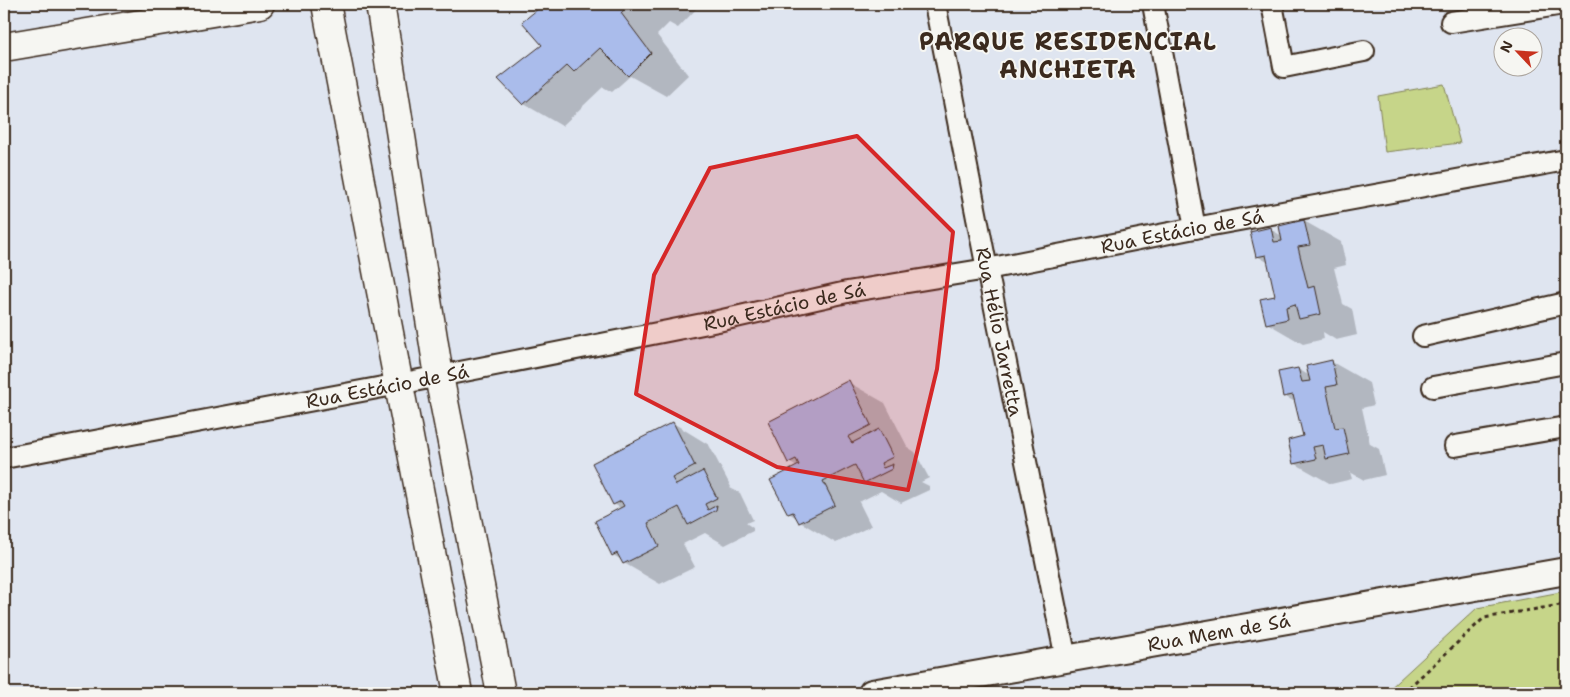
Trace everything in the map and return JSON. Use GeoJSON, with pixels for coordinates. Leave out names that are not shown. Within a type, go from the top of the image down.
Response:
{"type":"FeatureCollection","features":[{"type":"Feature","properties":{"kind":"main road"},"geometry":{"type":"LineString","coordinates":[[4,47],[260,4]]}},
{"type":"Feature","properties":{"kind":"main road"},"geometry":{"type":"LineString","coordinates":[[326,4],[458,693]]}},
{"type":"Feature","properties":{"kind":"main road"},"geometry":{"type":"LineString","coordinates":[[380,4],[439,376],[501,693]]}},
{"type":"Feature","properties":{"kind":"street","name":"Rua Hélio Jarretta"},"geometry":{"type":"LineString","coordinates":[[935,4],[1066,659]]}},
{"type":"Feature","properties":{"kind":"street"},"geometry":{"type":"LineString","coordinates":[[1153,4],[1195,228]]}},
{"type":"Feature","properties":{"kind":"street"},"geometry":{"type":"LineString","coordinates":[[1452,22],[1527,7],[1564,4]]}},
{"type":"Feature","properties":{"kind":"street"},"geometry":{"type":"LineString","coordinates":[[1278,5],[1284,67],[1364,51]]}},
{"type":"Feature","properties":{"kind":"street","name":"Rua Estácio de Sá"},"geometry":{"type":"LineString","coordinates":[[4,458],[399,384],[718,321],[847,292],[987,269],[1195,228],[1566,160]]}},
{"type":"Feature","properties":{"kind":"street"},"geometry":{"type":"LineString","coordinates":[[1423,336],[1566,303]]}},
{"type":"Feature","properties":{"kind":"street"},"geometry":{"type":"LineString","coordinates":[[1433,387],[1566,364]]}},
{"type":"Feature","properties":{"kind":"street"},"geometry":{"type":"LineString","coordinates":[[1455,446],[1566,427]]}},
{"type":"Feature","properties":{"kind":"street","name":"Rua Mem de Sá"},"geometry":{"type":"LineString","coordinates":[[872,693],[1566,571]]}},
{"type":"Feature","properties":{"kind":"path"},"geometry":{"type":"LineString","coordinates":[[1404,693],[1484,618],[1566,604]]}},
{"type":"Feature","properties":{"kind":"highlighted area"},"geometry":{"type":"Polygon","coordinates":[[[857,136],[953,232],[937,369],[908,490],[777,467],[636,394],[654,275],[710,168],[857,136]]]}},
{"type":"Feature","properties":{"kind":"green space"},"geometry":{"type":"Polygon","coordinates":[[[1444,84],[1460,143],[1385,152],[1378,96],[1444,84]]]}},
{"type":"Feature","properties":{"kind":"green space"},"geometry":{"type":"Polygon","coordinates":[[[1566,591],[1566,693],[1385,693],[1477,608],[1566,591]]]}},
{"type":"Feature","properties":{"kind":"building"},"geometry":{"type":"Polygon","coordinates":[[[544,4],[629,4],[621,13],[651,53],[628,76],[600,48],[574,72],[567,65],[523,105],[498,79],[542,45],[522,22],[544,4]]]}},
{"type":"Feature","properties":{"kind":"building"},"geometry":{"type":"Polygon","coordinates":[[[1304,220],[1310,245],[1298,247],[1308,288],[1315,286],[1321,314],[1299,319],[1295,304],[1286,307],[1288,319],[1266,324],[1260,299],[1275,296],[1266,255],[1256,257],[1250,232],[1271,227],[1274,242],[1282,241],[1279,226],[1304,220]]]}},
{"type":"Feature","properties":{"kind":"building"},"geometry":{"type":"Polygon","coordinates":[[[1332,360],[1337,385],[1326,387],[1335,428],[1343,427],[1349,454],[1326,459],[1323,445],[1313,447],[1316,459],[1293,464],[1288,440],[1303,436],[1293,395],[1283,397],[1278,372],[1298,368],[1302,382],[1310,381],[1306,366],[1332,360]]]}},
{"type":"Feature","properties":{"kind":"building"},"geometry":{"type":"Polygon","coordinates":[[[849,380],[871,425],[848,437],[852,443],[879,429],[893,457],[881,463],[883,468],[893,464],[892,469],[864,483],[855,465],[823,481],[835,505],[799,523],[793,512],[788,514],[770,480],[799,465],[796,459],[788,463],[768,422],[849,380]]]}},
{"type":"Feature","properties":{"kind":"building"},"geometry":{"type":"Polygon","coordinates":[[[673,422],[695,466],[672,478],[676,485],[703,471],[717,498],[705,504],[708,510],[717,505],[716,510],[688,525],[679,507],[648,523],[659,546],[623,564],[617,553],[612,556],[595,521],[624,506],[621,501],[613,505],[592,463],[673,422]]]}},
{"type":"Feature","properties":{"kind":"district","name":"PARQUE RESIDENCIAL ANCHIETA"},"geometry":{"type":"Point","coordinates":[1068,56]}}]}
